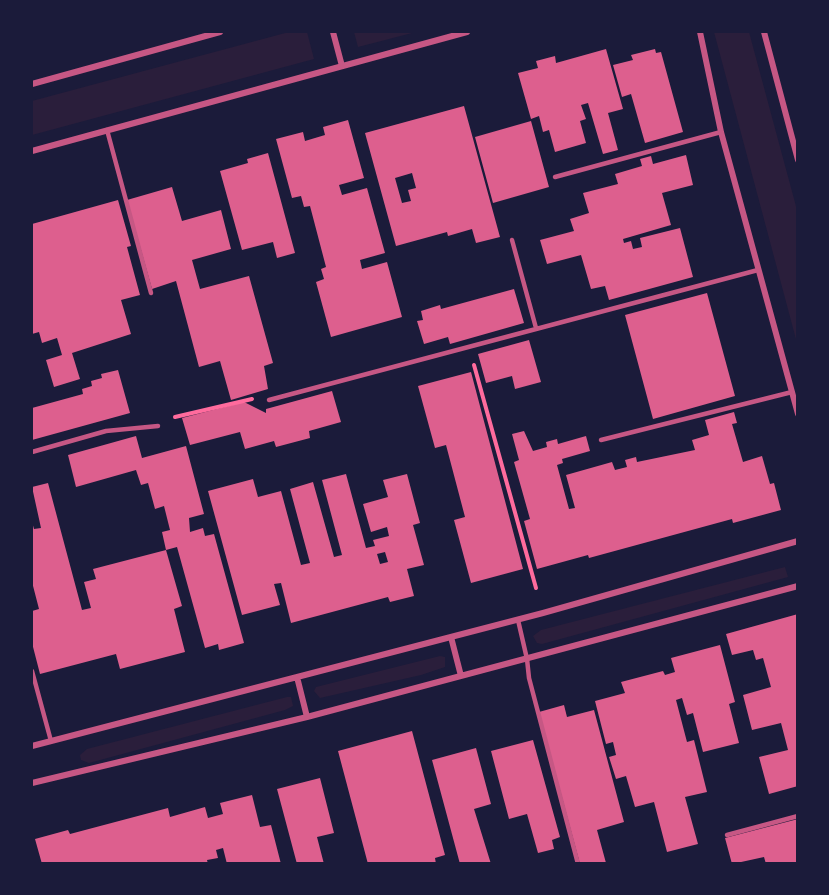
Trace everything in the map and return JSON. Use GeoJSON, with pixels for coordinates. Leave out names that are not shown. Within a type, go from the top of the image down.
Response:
{"type":"FeatureCollection","features":[{"type":"Feature","properties":{"kind":"street"},"geometry":{"type":"LineString","coordinates":[[32,84],[220,32]]}},
{"type":"Feature","properties":{"kind":"street"},"geometry":{"type":"LineString","coordinates":[[333,32],[342,66]]}},
{"type":"Feature","properties":{"kind":"street"},"geometry":{"type":"LineString","coordinates":[[32,151],[467,32]]}},
{"type":"Feature","properties":{"kind":"street"},"geometry":{"type":"LineString","coordinates":[[700,32],[721,132],[798,414]]}},
{"type":"Feature","properties":{"kind":"street"},"geometry":{"type":"LineString","coordinates":[[764,32],[798,160]]}},
{"type":"Feature","properties":{"kind":"street"},"geometry":{"type":"LineString","coordinates":[[32,746],[518,620],[798,541]]}},
{"type":"Feature","properties":{"kind":"street"},"geometry":{"type":"LineString","coordinates":[[32,783],[307,717],[798,586]]}},
{"type":"Feature","properties":{"kind":"street"},"geometry":{"type":"LineString","coordinates":[[451,637],[461,676]]}},
{"type":"Feature","properties":{"kind":"street"},"geometry":{"type":"LineString","coordinates":[[297,677],[307,717]]}},
{"type":"Feature","properties":{"kind":"lane"},"geometry":{"type":"LineString","coordinates":[[107,130],[151,293]]}},
{"type":"Feature","properties":{"kind":"lane"},"geometry":{"type":"LineString","coordinates":[[555,177],[721,132]]}},
{"type":"Feature","properties":{"kind":"lane"},"geometry":{"type":"LineString","coordinates":[[512,240],[536,328]]}},
{"type":"Feature","properties":{"kind":"lane"},"geometry":{"type":"LineString","coordinates":[[269,400],[758,270]]}},
{"type":"Feature","properties":{"kind":"lane"},"geometry":{"type":"LineString","coordinates":[[601,440],[792,392]]}},
{"type":"Feature","properties":{"kind":"lane"},"geometry":{"type":"LineString","coordinates":[[32,452],[106,431],[158,426]]}},
{"type":"Feature","properties":{"kind":"lane"},"geometry":{"type":"LineString","coordinates":[[518,620],[527,659],[528,678],[578,864]]}},
{"type":"Feature","properties":{"kind":"lane"},"geometry":{"type":"LineString","coordinates":[[32,670],[51,741]]}},
{"type":"Feature","properties":{"kind":"lane"},"geometry":{"type":"LineString","coordinates":[[727,835],[798,816]]}},
{"type":"Feature","properties":{"kind":"path"},"geometry":{"type":"LineString","coordinates":[[469,346],[536,588]]}},
{"type":"Feature","properties":{"kind":"path"},"geometry":{"type":"LineString","coordinates":[[158,426],[179,415],[244,399],[269,400]]}},
{"type":"Feature","properties":{"kind":"shaded area"},"geometry":{"type":"Polygon","coordinates":[[[289,32],[307,32],[314,59],[32,135],[32,101],[289,32]]]}},
{"type":"Feature","properties":{"kind":"shaded area"},"geometry":{"type":"Polygon","coordinates":[[[354,32],[416,32],[358,47],[354,32]]]}},
{"type":"Feature","properties":{"kind":"shaded area"},"geometry":{"type":"Polygon","coordinates":[[[714,32],[749,32],[797,210],[797,343],[714,32]]]}},
{"type":"Feature","properties":{"kind":"shaded area"},"geometry":{"type":"Polygon","coordinates":[[[785,567],[788,577],[542,644],[537,643],[533,636],[541,630],[785,567]]]}},
{"type":"Feature","properties":{"kind":"shaded area"},"geometry":{"type":"Polygon","coordinates":[[[440,656],[445,657],[445,667],[421,675],[320,698],[314,691],[316,687],[440,656]]]}},
{"type":"Feature","properties":{"kind":"shaded area"},"geometry":{"type":"Polygon","coordinates":[[[291,697],[293,706],[285,710],[89,763],[81,760],[80,755],[87,749],[291,697]]]}},
{"type":"Feature","properties":{"kind":"building"},"geometry":{"type":"Polygon","coordinates":[[[606,49],[623,109],[608,113],[618,150],[603,154],[588,103],[581,105],[586,119],[580,121],[586,143],[555,152],[549,130],[543,132],[539,116],[531,119],[518,73],[538,68],[536,61],[555,56],[556,63],[606,49]]]}},
{"type":"Feature","properties":{"kind":"building"},"geometry":{"type":"Polygon","coordinates":[[[655,49],[656,53],[661,52],[683,132],[645,143],[631,94],[622,97],[613,65],[633,60],[631,55],[655,49]]]}},
{"type":"Feature","properties":{"kind":"building"},"geometry":{"type":"Polygon","coordinates":[[[464,106],[500,237],[476,243],[472,229],[448,236],[447,232],[396,246],[365,133],[464,106]],[[412,173],[395,178],[402,203],[411,201],[408,190],[416,188],[412,173]]]}},
{"type":"Feature","properties":{"kind":"building"},"geometry":{"type":"Polygon","coordinates":[[[348,120],[364,178],[339,185],[342,195],[367,188],[385,253],[360,260],[362,269],[387,262],[402,317],[331,337],[316,282],[324,279],[321,269],[326,267],[310,206],[304,207],[301,196],[292,198],[276,139],[303,132],[305,141],[325,135],[323,127],[348,120]]]}},
{"type":"Feature","properties":{"kind":"building"},"geometry":{"type":"Polygon","coordinates":[[[531,121],[549,187],[493,203],[475,137],[531,121]]]}},
{"type":"Feature","properties":{"kind":"building"},"geometry":{"type":"Polygon","coordinates":[[[268,153],[295,253],[277,258],[273,242],[242,250],[220,171],[248,163],[247,159],[268,153]]]}},
{"type":"Feature","properties":{"kind":"building"},"geometry":{"type":"Polygon","coordinates":[[[686,155],[693,185],[662,193],[671,225],[623,239],[624,243],[631,241],[633,249],[642,247],[640,238],[680,228],[693,277],[609,300],[605,286],[591,289],[581,255],[547,264],[540,240],[574,231],[570,219],[589,213],[583,193],[618,184],[615,174],[642,166],[640,159],[651,156],[653,164],[686,155]]]}},
{"type":"Feature","properties":{"kind":"building"},"geometry":{"type":"Polygon","coordinates":[[[172,187],[182,221],[221,210],[231,249],[192,260],[200,289],[249,276],[273,363],[264,366],[268,389],[231,400],[220,361],[199,367],[176,281],[152,289],[127,200],[172,187]]]}},
{"type":"Feature","properties":{"kind":"building"},"geometry":{"type":"Polygon","coordinates":[[[118,200],[131,246],[127,247],[140,295],[121,300],[131,334],[72,353],[80,379],[54,387],[46,360],[62,355],[57,338],[42,343],[39,332],[32,334],[32,224],[118,200]]]}},
{"type":"Feature","properties":{"kind":"building"},"geometry":{"type":"Polygon","coordinates":[[[514,289],[524,323],[450,344],[448,337],[424,344],[417,321],[423,320],[421,311],[440,305],[441,309],[514,289]]]}},
{"type":"Feature","properties":{"kind":"building"},"geometry":{"type":"Polygon","coordinates":[[[707,293],[735,396],[653,419],[625,315],[707,293]]]}},
{"type":"Feature","properties":{"kind":"building"},"geometry":{"type":"Polygon","coordinates":[[[529,340],[541,382],[515,389],[512,376],[486,383],[478,354],[529,340]]]}},
{"type":"Feature","properties":{"kind":"building"},"geometry":{"type":"Polygon","coordinates":[[[118,370],[130,413],[32,440],[32,408],[83,394],[82,389],[92,386],[91,381],[102,378],[101,374],[118,370]]]}},
{"type":"Feature","properties":{"kind":"building"},"geometry":{"type":"Polygon","coordinates":[[[471,372],[523,569],[471,583],[454,520],[465,517],[446,445],[435,448],[418,386],[471,372]]]}},
{"type":"Feature","properties":{"kind":"building"},"geometry":{"type":"Polygon","coordinates":[[[332,391],[341,422],[309,431],[310,438],[276,447],[274,441],[245,449],[240,432],[190,445],[182,418],[244,402],[266,413],[266,409],[332,391]]]}},
{"type":"Feature","properties":{"kind":"building"},"geometry":{"type":"Polygon","coordinates":[[[734,412],[737,423],[732,424],[743,462],[762,456],[770,484],[774,483],[781,510],[733,523],[732,519],[589,558],[588,555],[537,569],[524,521],[530,519],[514,462],[519,460],[512,434],[524,431],[533,451],[547,447],[546,442],[557,439],[558,444],[586,436],[590,451],[562,459],[563,463],[557,465],[569,509],[575,508],[566,475],[612,462],[615,470],[627,467],[625,460],[636,457],[637,462],[695,450],[692,440],[709,435],[705,420],[734,412]]]}},
{"type":"Feature","properties":{"kind":"building"},"geometry":{"type":"Polygon","coordinates":[[[136,436],[142,458],[186,446],[204,514],[189,518],[190,532],[203,528],[205,536],[214,534],[244,643],[219,650],[218,644],[205,648],[177,547],[166,550],[162,532],[170,530],[164,506],[155,509],[148,483],[141,485],[136,470],[76,487],[68,455],[136,436]]]}},
{"type":"Feature","properties":{"kind":"building"},"geometry":{"type":"Polygon","coordinates":[[[346,474],[366,548],[375,546],[373,540],[389,536],[387,527],[371,532],[363,504],[388,497],[383,480],[407,474],[420,523],[413,525],[424,565],[407,569],[414,596],[390,602],[388,597],[291,623],[281,583],[274,584],[280,605],[242,615],[208,491],[253,479],[258,497],[281,491],[301,565],[310,563],[290,489],[313,482],[334,557],[342,555],[322,480],[346,474]],[[385,552],[377,554],[380,564],[388,562],[385,552]]]}},
{"type":"Feature","properties":{"kind":"building"},"geometry":{"type":"Polygon","coordinates":[[[48,483],[82,610],[91,608],[84,582],[96,579],[93,569],[166,550],[182,606],[174,609],[185,652],[120,669],[116,654],[40,674],[32,643],[32,611],[39,609],[32,582],[32,522],[34,529],[41,528],[32,487],[48,483]]]}},
{"type":"Feature","properties":{"kind":"building"},"geometry":{"type":"Polygon","coordinates":[[[798,614],[798,786],[769,794],[759,757],[788,750],[781,723],[752,730],[743,695],[771,687],[763,658],[756,660],[753,650],[732,655],[726,634],[798,614]]]}},
{"type":"Feature","properties":{"kind":"building"},"geometry":{"type":"Polygon","coordinates":[[[720,645],[735,702],[729,704],[739,743],[703,752],[693,713],[687,715],[682,698],[676,700],[687,742],[694,740],[707,792],[685,797],[698,844],[667,852],[654,802],[635,807],[626,776],[616,779],[609,757],[616,755],[613,742],[606,744],[595,701],[625,693],[621,682],[663,671],[665,675],[675,672],[671,658],[720,645]]]}},
{"type":"Feature","properties":{"kind":"building"},"geometry":{"type":"Polygon","coordinates":[[[564,705],[567,717],[594,710],[624,822],[597,830],[606,863],[580,864],[539,712],[564,705]]]}},
{"type":"Feature","properties":{"kind":"building"},"geometry":{"type":"Polygon","coordinates":[[[412,731],[445,855],[435,858],[436,864],[368,864],[338,751],[412,731]]]}},
{"type":"Feature","properties":{"kind":"building"},"geometry":{"type":"Polygon","coordinates":[[[533,740],[560,837],[552,840],[554,849],[538,853],[527,814],[509,819],[491,751],[533,740]]]}},
{"type":"Feature","properties":{"kind":"building"},"geometry":{"type":"Polygon","coordinates":[[[476,748],[491,804],[474,809],[491,864],[460,864],[432,760],[476,748]]]}},
{"type":"Feature","properties":{"kind":"building"},"geometry":{"type":"Polygon","coordinates":[[[320,778],[334,833],[317,837],[324,864],[297,864],[277,789],[320,778]]]}},
{"type":"Feature","properties":{"kind":"building"},"geometry":{"type":"Polygon","coordinates":[[[252,795],[260,827],[271,825],[281,864],[227,864],[223,848],[216,850],[218,858],[207,860],[208,864],[42,864],[35,839],[68,830],[70,834],[168,808],[170,817],[205,807],[208,818],[223,814],[220,803],[252,795]]]}},
{"type":"Feature","properties":{"kind":"building"},"geometry":{"type":"Polygon","coordinates":[[[798,819],[798,864],[766,864],[764,857],[732,864],[725,838],[798,819]]]}}]}
